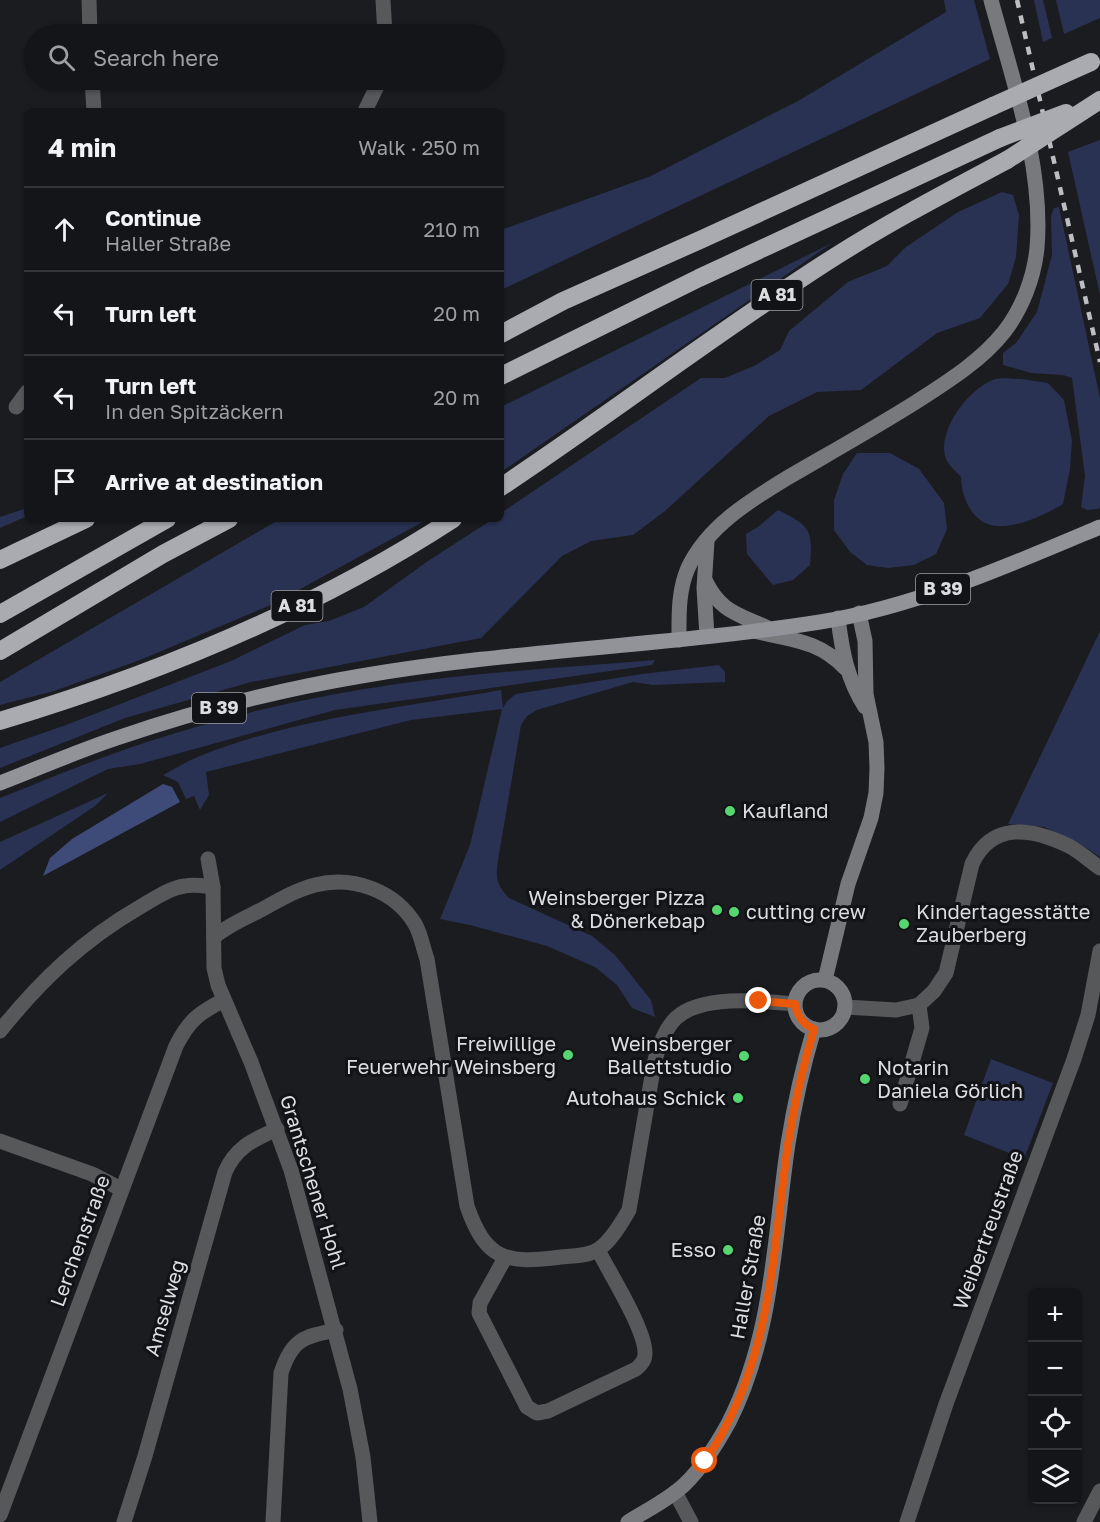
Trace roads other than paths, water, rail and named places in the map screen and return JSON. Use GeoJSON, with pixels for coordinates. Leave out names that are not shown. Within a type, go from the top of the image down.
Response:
{"type":"FeatureCollection","features":[{"type":"Feature","properties":{"kind":"highway"},"geometry":{"type":"LineString","coordinates":[[504,331],[563,301],[1095,61]]}},
{"type":"Feature","properties":{"kind":"highway"},"geometry":{"type":"LineString","coordinates":[[504,375],[699,278],[1000,138],[1100,100]]}},
{"type":"Feature","properties":{"kind":"highway","name":"A 81"},"geometry":{"type":"LineString","coordinates":[[504,485],[735,323],[827,262],[912,211],[1006,160],[1100,100]]}},
{"type":"Feature","properties":{"kind":"highway"},"geometry":{"type":"LineString","coordinates":[[0,560],[80,522]]}},
{"type":"Feature","properties":{"kind":"highway"},"geometry":{"type":"LineString","coordinates":[[0,614],[162,522]]}},
{"type":"Feature","properties":{"kind":"highway"},"geometry":{"type":"LineString","coordinates":[[0,651],[163,554],[223,522]]}},
{"type":"Feature","properties":{"kind":"highway","name":"A 81"},"geometry":{"type":"LineString","coordinates":[[0,721],[196,652],[271,619],[334,587],[448,522]]}},
{"type":"Feature","properties":{"kind":"main road","name":"B 39"},"geometry":{"type":"LineString","coordinates":[[0,783],[114,738],[171,720],[360,676],[446,664],[679,640],[838,618],[939,590],[1001,569],[1100,527]]}},
{"type":"Feature","properties":{"kind":"street"},"geometry":{"type":"LineString","coordinates":[[89,0],[90,24]]}},
{"type":"Feature","properties":{"kind":"street"},"geometry":{"type":"LineString","coordinates":[[383,0],[384,24]]}},
{"type":"Feature","properties":{"kind":"street"},"geometry":{"type":"LineString","coordinates":[[679,640],[682,588],[696,554],[722,524],[753,499],[889,419],[962,371],[1004,332],[1020,307],[1031,280],[1037,249],[1037,211],[1033,170],[1022,114],[991,0]]}},
{"type":"Feature","properties":{"kind":"street"},"geometry":{"type":"LineString","coordinates":[[93,90],[94,108]]}},
{"type":"Feature","properties":{"kind":"street"},"geometry":{"type":"LineString","coordinates":[[366,108],[375,90]]}},
{"type":"Feature","properties":{"kind":"street"},"geometry":{"type":"LineString","coordinates":[[16,407],[24,396]]}},
{"type":"Feature","properties":{"kind":"street"},"geometry":{"type":"LineString","coordinates":[[707,542],[704,577],[707,636]]}},
{"type":"Feature","properties":{"kind":"street"},"geometry":{"type":"LineString","coordinates":[[704,577],[713,596],[723,606],[768,628]]}},
{"type":"Feature","properties":{"kind":"street"},"geometry":{"type":"LineString","coordinates":[[825,980],[848,884],[871,818],[876,793],[876,742],[866,694],[865,641],[859,613]]}},
{"type":"Feature","properties":{"kind":"street"},"geometry":{"type":"LineString","coordinates":[[838,618],[846,669],[870,715]]}},
{"type":"Feature","properties":{"kind":"street"},"geometry":{"type":"LineString","coordinates":[[751,630],[820,648],[835,657],[846,669]]}},
{"type":"Feature","properties":{"kind":"street"},"geometry":{"type":"LineString","coordinates":[[845,1007],[896,1010],[919,1005],[934,992],[946,973],[972,864],[979,850],[996,835],[1009,832],[1035,833],[1070,847],[1100,868]]}},
{"type":"Feature","properties":{"kind":"street","name":"Grantschener Hohl"},"geometry":{"type":"LineString","coordinates":[[208,859],[213,887],[214,968],[224,1000],[277,1129],[291,1170],[336,1330],[350,1389],[363,1456],[370,1522]]}},
{"type":"Feature","properties":{"kind":"street"},"geometry":{"type":"LineString","coordinates":[[214,937],[227,926],[281,899],[318,884],[340,883],[368,886],[388,896],[404,910],[415,925],[427,959],[467,1206],[475,1228],[489,1247],[505,1258],[551,1259],[598,1250],[619,1227],[628,1210],[659,1045],[675,1019],[687,1010],[700,1005],[721,1002],[759,1001],[795,1004]]}},
{"type":"Feature","properties":{"kind":"street"},"geometry":{"type":"LineString","coordinates":[[0,1031],[46,978],[75,951],[113,923],[177,888],[196,885],[213,887]]}},
{"type":"Feature","properties":{"kind":"street","name":"Weibertreustraße"},"geometry":{"type":"LineString","coordinates":[[907,1522],[946,1404],[1074,1059],[1088,1016],[1100,951]]}},
{"type":"Feature","properties":{"kind":"street"},"geometry":{"type":"LineString","coordinates":[[825,980],[839,988],[845,1000],[845,1007],[840,1020],[835,1025],[821,1030],[814,1029],[802,1022],[795,1004],[800,989],[806,984],[825,980]]}},
{"type":"Feature","properties":{"kind":"street","name":"Lerchenstraße"},"geometry":{"type":"LineString","coordinates":[[0,1515],[121,1189],[184,1031],[204,1010],[224,1000]]}},
{"type":"Feature","properties":{"kind":"street"},"geometry":{"type":"LineString","coordinates":[[900,1104],[922,1028],[919,1005]]}},
{"type":"Feature","properties":{"kind":"street","name":"Haller Straße"},"geometry":{"type":"LineString","coordinates":[[628,1522],[675,1492],[698,1469],[719,1441],[746,1384],[760,1339],[770,1295],[788,1143],[814,1029]]}},
{"type":"Feature","properties":{"kind":"street","name":"Amselweg"},"geometry":{"type":"LineString","coordinates":[[124,1522],[146,1456],[225,1172],[236,1153],[245,1144],[277,1129]]}},
{"type":"Feature","properties":{"kind":"street"},"geometry":{"type":"LineString","coordinates":[[0,1142],[92,1174],[121,1189]]}},
{"type":"Feature","properties":{"kind":"street"},"geometry":{"type":"LineString","coordinates":[[505,1258],[480,1303],[479,1313],[527,1407],[537,1413],[548,1411],[643,1364],[646,1354],[644,1342],[598,1250]]}},
{"type":"Feature","properties":{"kind":"street"},"geometry":{"type":"LineString","coordinates":[[273,1522],[281,1373],[287,1355],[297,1342],[336,1330]]}},
{"type":"Feature","properties":{"kind":"street"},"geometry":{"type":"LineString","coordinates":[[1084,1522],[1100,1491]]}},
{"type":"Feature","properties":{"kind":"street"},"geometry":{"type":"LineString","coordinates":[[675,1492],[691,1522]]}},
{"type":"Feature","properties":{"kind":"railway"},"geometry":{"type":"LineString","coordinates":[[1017,0],[1100,362]]}},
{"type":"Feature","properties":{"kind":"place","name":"Kaufland"},"geometry":{"type":"Point","coordinates":[730,811]}},
{"type":"Feature","properties":{"kind":"place","name":"Weinsberger Pizza & Dönerkebap"},"geometry":{"type":"Point","coordinates":[717,910]}},
{"type":"Feature","properties":{"kind":"place","name":"cutting crew"},"geometry":{"type":"Point","coordinates":[734,912]}},
{"type":"Feature","properties":{"kind":"place","name":"Kindertagesstätte Zauberberg"},"geometry":{"type":"Point","coordinates":[904,924]}},
{"type":"Feature","properties":{"kind":"place","name":"Freiwillige Feuerwehr Weinsberg"},"geometry":{"type":"Point","coordinates":[568,1055]}},
{"type":"Feature","properties":{"kind":"place","name":"Weinsberger Ballettstudio"},"geometry":{"type":"Point","coordinates":[744,1056]}},
{"type":"Feature","properties":{"kind":"place","name":"Notarin Daniela Görlich"},"geometry":{"type":"Point","coordinates":[865,1079]}},
{"type":"Feature","properties":{"kind":"place","name":"Autohaus Schick"},"geometry":{"type":"Point","coordinates":[738,1098]}},
{"type":"Feature","properties":{"kind":"place","name":"Esso"},"geometry":{"type":"Point","coordinates":[728,1250]}}]}
